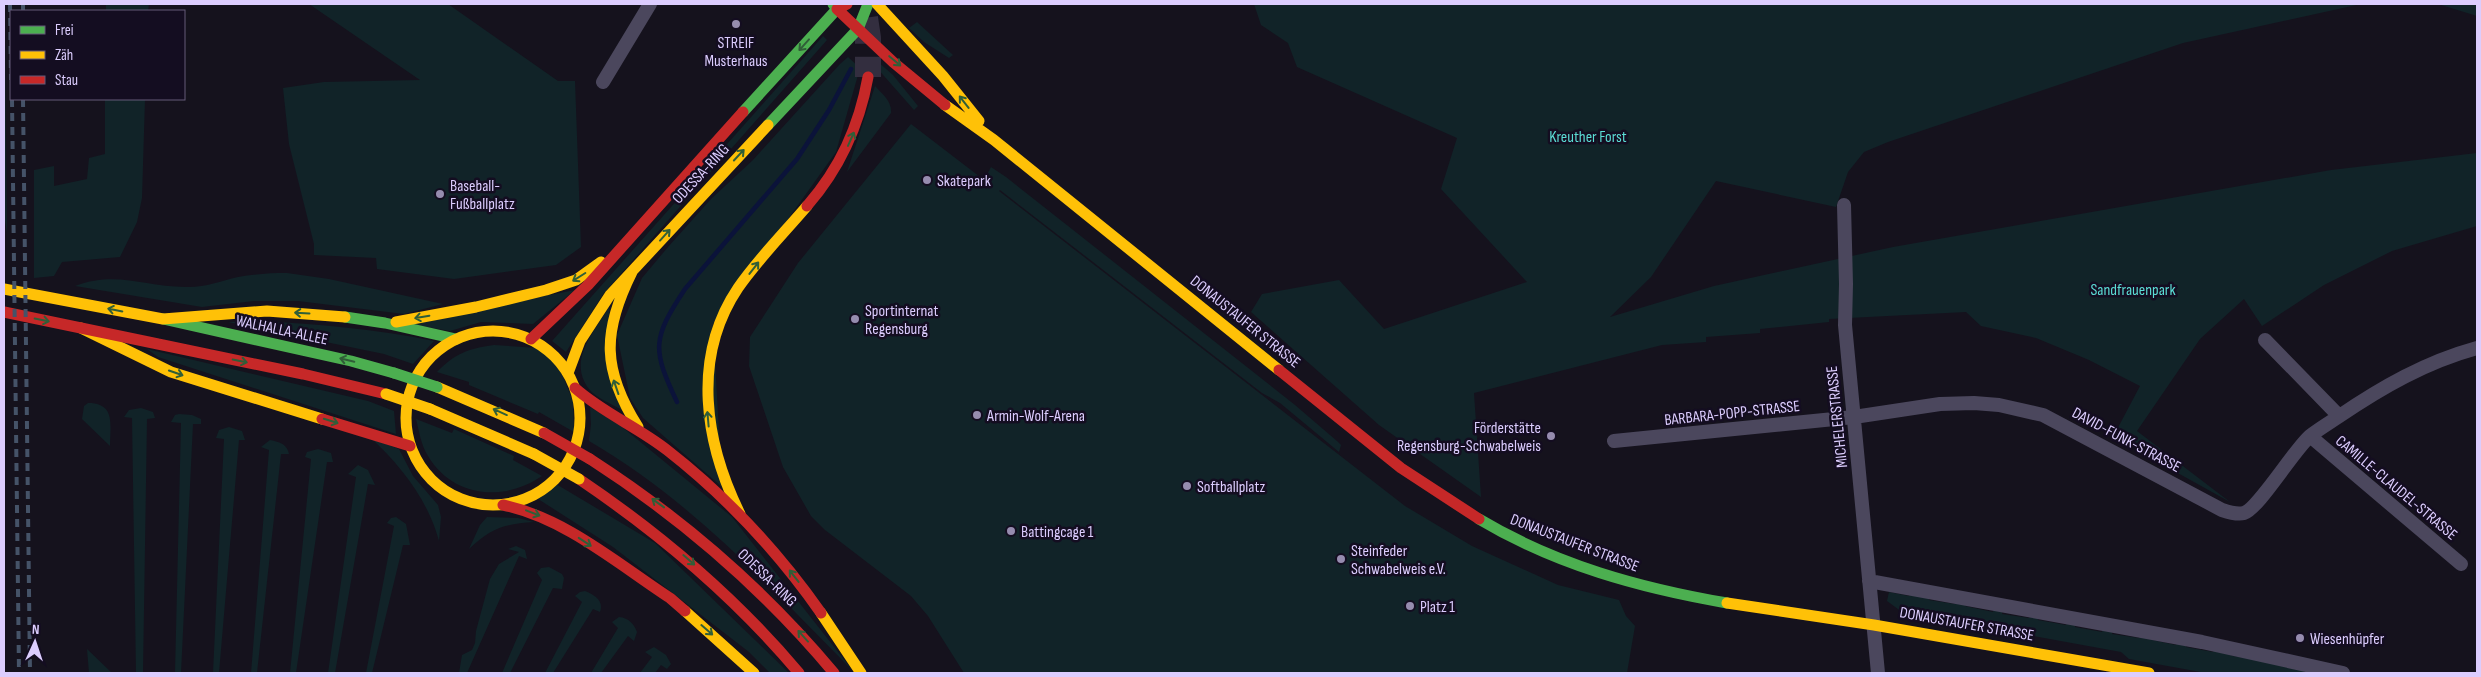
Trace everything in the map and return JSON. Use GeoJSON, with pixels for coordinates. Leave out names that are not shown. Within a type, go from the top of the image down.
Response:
{"type":"FeatureCollection","features":[{"type":"Feature","properties":{"kind":"main road","name":"ODESSA-RING"},"geometry":{"type":"LineString","coordinates":[[568,373],[580,341],[589,324],[610,295],[858,29],[868,4]]}},
{"type":"Feature","properties":{"kind":"main road","name":"DONAUSTAUFER STRASSE"},"geometry":{"type":"LineString","coordinates":[[877,4],[943,76],[994,140]]}},
{"type":"Feature","properties":{"kind":"main road","name":"ODESSA-RING"},"geometry":{"type":"LineString","coordinates":[[531,339],[554,321],[594,280],[618,248],[839,6]]}},
{"type":"Feature","properties":{"kind":"main road","name":"DONAUSTAUFER STRASSE"},"geometry":{"type":"LineString","coordinates":[[839,6],[858,29],[967,122],[994,140],[1401,468],[1478,521],[1548,553],[1643,586],[1724,602],[1873,625],[2149,673]]}},
{"type":"Feature","properties":{"kind":"main road"},"geometry":{"type":"LineString","coordinates":[[740,514],[719,471],[708,425],[707,385],[719,327],[736,291],[838,165],[855,132],[868,77]]}},
{"type":"Feature","properties":{"kind":"main road"},"geometry":{"type":"LineString","coordinates":[[386,324],[476,307],[546,290],[576,280],[618,248]]}},
{"type":"Feature","properties":{"kind":"main road"},"geometry":{"type":"LineString","coordinates":[[632,272],[618,298],[610,324],[609,346],[611,371],[617,389],[625,409],[640,430]]}},
{"type":"Feature","properties":{"kind":"main road","name":"WALHALLA-ALLEE"},"geometry":{"type":"LineString","coordinates":[[4,289],[163,320],[351,361],[437,387],[544,433]]}},
{"type":"Feature","properties":{"kind":"main road"},"geometry":{"type":"LineString","coordinates":[[4,312],[303,374],[386,394],[480,428],[534,454],[579,479],[625,509],[694,564],[747,614],[799,673]]}},
{"type":"Feature","properties":{"kind":"main road"},"geometry":{"type":"LineString","coordinates":[[163,320],[267,312],[330,314],[456,339]]}},
{"type":"Feature","properties":{"kind":"main road"},"geometry":{"type":"LineString","coordinates":[[80,328],[171,372],[410,446]]}},
{"type":"Feature","properties":{"kind":"main road"},"geometry":{"type":"LineString","coordinates":[[503,505],[525,500],[545,489],[561,473],[573,454],[580,432],[580,410],[575,388],[568,373],[558,359],[531,339],[506,332],[480,332],[456,339],[434,353],[415,380],[408,396],[405,421],[410,446],[421,468],[438,486],[459,499],[485,505],[503,505],[522,509],[561,526],[670,598],[731,650],[754,673]]}},
{"type":"Feature","properties":{"kind":"main road"},"geometry":{"type":"LineString","coordinates":[[575,388],[589,400],[640,430],[690,469],[740,514],[812,600],[861,673]]}},
{"type":"Feature","properties":{"kind":"main road","name":"ODESSA-RING"},"geometry":{"type":"LineString","coordinates":[[544,433],[628,482],[714,547],[772,602],[834,673]]}},
{"type":"Feature","properties":{"kind":"street"},"geometry":{"type":"LineString","coordinates":[[603,82],[650,4]]}},
{"type":"Feature","properties":{"kind":"street","name":"MICHELERSTRASSE"},"geometry":{"type":"LineString","coordinates":[[1844,205],[1845,325],[1878,673]]}},
{"type":"Feature","properties":{"kind":"street"},"geometry":{"type":"LineString","coordinates":[[2265,340],[2339,416]]}},
{"type":"Feature","properties":{"kind":"street","name":"DAVID-FUNK-STRASSE"},"geometry":{"type":"LineString","coordinates":[[1854,417],[1948,404],[1974,403],[2021,408],[2044,415],[2064,425],[2222,510],[2232,513],[2244,513],[2255,506],[2310,436],[2366,397],[2432,362],[2477,348]]}},
{"type":"Feature","properties":{"kind":"street","name":"BARBARA-POPP-STRASSE"},"geometry":{"type":"LineString","coordinates":[[1614,441],[1854,417]]}},
{"type":"Feature","properties":{"kind":"street","name":"CAMILLE-CLAUDEL-STRASSE"},"geometry":{"type":"LineString","coordinates":[[2310,436],[2461,564]]}},
{"type":"Feature","properties":{"kind":"street","name":"DONAUSTAUFER STRASSE"},"geometry":{"type":"LineString","coordinates":[[1869,582],[2202,642],[2343,673]]}},
{"type":"Feature","properties":{"kind":"green space"},"geometry":{"type":"Polygon","coordinates":[[[4,4],[5,36],[7,233],[4,214],[4,4]]]}},
{"type":"Feature","properties":{"kind":"green space"},"geometry":{"type":"Polygon","coordinates":[[[106,4],[149,4],[148,10],[106,10],[106,4]]]}},
{"type":"Feature","properties":{"kind":"green space","name":"Baseball- Fußballplatz"},"geometry":{"type":"Polygon","coordinates":[[[309,4],[448,4],[558,81],[575,81],[581,247],[556,265],[454,279],[377,269],[376,258],[314,255],[314,244],[289,144],[283,88],[324,82],[420,80],[309,4]]]}},
{"type":"Feature","properties":{"kind":"green space","name":"Kreuther Forst"},"geometry":{"type":"Polygon","coordinates":[[[1254,4],[2361,4],[2183,43],[1888,142],[1864,152],[1848,172],[1836,207],[1716,181],[1651,277],[1610,317],[1714,286],[1893,247],[2331,170],[2477,153],[2477,226],[2392,251],[2324,285],[2262,326],[2244,299],[2200,339],[2137,431],[2230,502],[2113,437],[2140,386],[2089,360],[2036,338],[1981,326],[1966,312],[1829,319],[1829,322],[1760,329],[1760,333],[1706,337],[1706,342],[1662,345],[1474,393],[1481,497],[1379,425],[1251,312],[1262,294],[1339,280],[1384,329],[1527,282],[1441,189],[1457,138],[1297,67],[1288,43],[1261,25],[1254,4]]]}},
{"type":"Feature","properties":{"kind":"green space"},"geometry":{"type":"Polygon","coordinates":[[[2438,4],[2477,4],[2477,16],[2438,4]]]}},
{"type":"Feature","properties":{"kind":"green space"},"geometry":{"type":"Polygon","coordinates":[[[917,22],[953,55],[949,58],[924,42],[909,28],[917,22]]]}},
{"type":"Feature","properties":{"kind":"green space"},"geometry":{"type":"Polygon","coordinates":[[[823,36],[827,40],[604,293],[566,352],[552,341],[823,36]]]}},
{"type":"Feature","properties":{"kind":"green space"},"geometry":{"type":"Polygon","coordinates":[[[848,57],[860,68],[836,152],[713,324],[722,487],[643,418],[630,398],[617,335],[642,278],[711,199],[753,160],[848,57]]]}},
{"type":"Feature","properties":{"kind":"green space"},"geometry":{"type":"Polygon","coordinates":[[[877,61],[893,75],[918,106],[914,110],[877,68],[877,61]]]}},
{"type":"Feature","properties":{"kind":"green space"},"geometry":{"type":"Polygon","coordinates":[[[875,86],[890,105],[891,113],[847,172],[875,86]]]}},
{"type":"Feature","properties":{"kind":"green space"},"geometry":{"type":"Polygon","coordinates":[[[105,100],[145,100],[142,198],[137,222],[120,257],[62,262],[54,276],[34,278],[34,170],[54,166],[54,186],[87,179],[89,158],[105,154],[105,100]]]}},
{"type":"Feature","properties":{"kind":"green space"},"geometry":{"type":"Polygon","coordinates":[[[911,124],[984,180],[991,167],[1006,177],[1295,405],[1341,445],[1339,452],[1280,403],[1262,393],[999,191],[1405,506],[1472,546],[1558,585],[1619,600],[1626,616],[1635,626],[1627,673],[964,673],[928,616],[911,596],[825,530],[811,516],[783,467],[749,366],[750,337],[798,263],[911,124]]]}},
{"type":"Feature","properties":{"kind":"green space"},"geometry":{"type":"Polygon","coordinates":[[[287,273],[329,279],[443,304],[404,314],[298,301],[254,301],[202,307],[75,286],[91,281],[119,280],[173,287],[195,287],[244,276],[287,273]]]}},
{"type":"Feature","properties":{"kind":"green space"},"geometry":{"type":"Polygon","coordinates":[[[575,290],[533,324],[481,322],[450,331],[404,323],[575,290]]]}},
{"type":"Feature","properties":{"kind":"green space"},"geometry":{"type":"Polygon","coordinates":[[[609,307],[622,410],[600,398],[589,389],[583,378],[581,368],[585,347],[609,307]]]}},
{"type":"Feature","properties":{"kind":"green space"},"geometry":{"type":"Polygon","coordinates":[[[259,321],[391,333],[434,341],[413,364],[384,354],[228,322],[259,321]]]}},
{"type":"Feature","properties":{"kind":"green space"},"geometry":{"type":"Polygon","coordinates":[[[494,345],[537,348],[547,354],[559,367],[573,401],[574,432],[539,412],[538,414],[469,385],[469,382],[437,372],[450,360],[462,353],[494,345]]]}},
{"type":"Feature","properties":{"kind":"green space"},"geometry":{"type":"Polygon","coordinates":[[[147,349],[368,401],[394,411],[396,434],[158,357],[147,349]]]}},
{"type":"Feature","properties":{"kind":"green space"},"geometry":{"type":"Polygon","coordinates":[[[88,403],[97,404],[107,411],[110,417],[110,446],[82,419],[84,406],[88,403]]]}},
{"type":"Feature","properties":{"kind":"green space"},"geometry":{"type":"Polygon","coordinates":[[[590,407],[616,422],[732,517],[853,671],[760,577],[696,518],[626,464],[589,441],[590,407]]]}},
{"type":"Feature","properties":{"kind":"green space"},"geometry":{"type":"Polygon","coordinates":[[[141,408],[153,412],[155,418],[147,419],[143,673],[136,673],[132,418],[124,417],[129,410],[141,408]]]}},
{"type":"Feature","properties":{"kind":"green space"},"geometry":{"type":"Polygon","coordinates":[[[175,415],[192,415],[201,419],[201,424],[193,424],[181,673],[175,673],[181,423],[171,422],[175,415]]]}},
{"type":"Feature","properties":{"kind":"green space"},"geometry":{"type":"Polygon","coordinates":[[[416,419],[452,433],[454,429],[514,456],[513,460],[542,476],[512,490],[480,492],[465,488],[439,470],[428,456],[422,443],[416,419]]]}},
{"type":"Feature","properties":{"kind":"green space"},"geometry":{"type":"Polygon","coordinates":[[[229,427],[242,431],[245,440],[239,440],[219,673],[213,673],[224,439],[216,438],[219,430],[229,427]]]}},
{"type":"Feature","properties":{"kind":"green space"},"geometry":{"type":"Polygon","coordinates":[[[371,438],[399,449],[413,476],[438,505],[441,517],[439,541],[421,498],[393,460],[371,438]]]}},
{"type":"Feature","properties":{"kind":"green space"},"geometry":{"type":"Polygon","coordinates":[[[270,440],[282,444],[287,448],[289,454],[281,454],[257,673],[251,673],[269,450],[261,447],[270,440]]]}},
{"type":"Feature","properties":{"kind":"green space"},"geometry":{"type":"Polygon","coordinates":[[[318,449],[331,453],[333,462],[327,462],[296,673],[290,673],[311,459],[305,457],[307,452],[318,449]]]}},
{"type":"Feature","properties":{"kind":"green space"},"geometry":{"type":"Polygon","coordinates":[[[358,465],[368,470],[375,485],[368,484],[335,673],[328,673],[356,477],[348,474],[358,465]]]}},
{"type":"Feature","properties":{"kind":"green space"},"geometry":{"type":"Polygon","coordinates":[[[556,484],[655,543],[789,673],[770,673],[749,652],[613,547],[535,497],[556,484]]]}},
{"type":"Feature","properties":{"kind":"green space"},"geometry":{"type":"Polygon","coordinates":[[[396,517],[406,524],[410,545],[403,545],[372,673],[366,673],[394,526],[387,523],[391,518],[396,517]]]}},
{"type":"Feature","properties":{"kind":"green space"},"geometry":{"type":"Polygon","coordinates":[[[487,517],[518,518],[534,522],[498,528],[484,536],[469,549],[480,525],[487,517]]]}},
{"type":"Feature","properties":{"kind":"green space"},"geometry":{"type":"Polygon","coordinates":[[[516,546],[525,550],[527,559],[519,556],[467,673],[459,673],[462,655],[472,650],[475,643],[476,631],[490,579],[499,564],[519,552],[508,549],[516,546]]]}},
{"type":"Feature","properties":{"kind":"green space"},"geometry":{"type":"Polygon","coordinates":[[[549,567],[562,574],[564,578],[562,589],[553,588],[510,673],[502,673],[542,580],[537,573],[541,568],[549,567]]]}},
{"type":"Feature","properties":{"kind":"green space"},"geometry":{"type":"Polygon","coordinates":[[[585,591],[598,599],[601,605],[600,612],[593,609],[553,673],[545,673],[582,602],[575,596],[585,591]]]}},
{"type":"Feature","properties":{"kind":"green space"},"geometry":{"type":"Polygon","coordinates":[[[1910,591],[1929,595],[1929,600],[1955,604],[1956,600],[1965,601],[1965,606],[1993,612],[1994,607],[2003,608],[2002,614],[2029,618],[2030,613],[2039,615],[2038,620],[2066,625],[2067,620],[2076,621],[2075,627],[2102,632],[2103,626],[2113,628],[2112,634],[2139,638],[2140,633],[2153,635],[2152,640],[2176,645],[2177,639],[2187,641],[2186,647],[2213,652],[2214,647],[2233,656],[2305,666],[2304,672],[2311,673],[2206,673],[2129,659],[2121,652],[1902,612],[1887,601],[1889,592],[1909,596],[1910,591]]]}},
{"type":"Feature","properties":{"kind":"green space"},"geometry":{"type":"Polygon","coordinates":[[[619,617],[628,620],[634,626],[637,632],[634,641],[628,636],[601,673],[591,673],[618,628],[612,622],[619,617]]]}},
{"type":"Feature","properties":{"kind":"green space"},"geometry":{"type":"Polygon","coordinates":[[[654,647],[666,655],[671,664],[667,669],[661,665],[655,673],[640,673],[652,657],[645,652],[654,647]]]}},
{"type":"Feature","properties":{"kind":"green space"},"geometry":{"type":"Polygon","coordinates":[[[87,649],[112,673],[89,673],[87,649]]]}},
{"type":"Feature","properties":{"kind":"waterway"},"geometry":{"type":"LineString","coordinates":[[677,402],[663,369],[660,356],[659,344],[666,320],[685,289],[797,159],[829,110],[851,69]]}},
{"type":"Feature","properties":{"kind":"tunnel"},"geometry":{"type":"LineString","coordinates":[[865,18],[868,38],[868,77]]}},
{"type":"Feature","properties":{"kind":"railway"},"geometry":{"type":"LineString","coordinates":[[10,4],[10,10]]}},
{"type":"Feature","properties":{"kind":"railway"},"geometry":{"type":"LineString","coordinates":[[23,4],[23,10]]}},
{"type":"Feature","properties":{"kind":"railway"},"geometry":{"type":"LineString","coordinates":[[12,100],[19,673]]}},
{"type":"Feature","properties":{"kind":"railway"},"geometry":{"type":"LineString","coordinates":[[23,100],[30,673]]}},
{"type":"Feature","properties":{"kind":"traffic: fast"},"geometry":{"type":"LineString","coordinates":[[743,112],[837,9],[833,4]]}},
{"type":"Feature","properties":{"kind":"traffic: fast"},"geometry":{"type":"LineString","coordinates":[[768,125],[858,29],[868,4]]}},
{"type":"Feature","properties":{"kind":"traffic: fast"},"geometry":{"type":"LineString","coordinates":[[345,317],[385,323],[456,339]]}},
{"type":"Feature","properties":{"kind":"traffic: fast"},"geometry":{"type":"LineString","coordinates":[[163,319],[351,361],[394,373]]}},
{"type":"Feature","properties":{"kind":"traffic: fast"},"geometry":{"type":"LineString","coordinates":[[394,373],[437,387]]}},
{"type":"Feature","properties":{"kind":"traffic: fast"},"geometry":{"type":"LineString","coordinates":[[1479,519],[1538,549],[1599,573],[1662,590],[1727,603]]}},
{"type":"Feature","properties":{"kind":"traffic: slow"},"geometry":{"type":"LineString","coordinates":[[877,4],[943,76],[979,121]]}},
{"type":"Feature","properties":{"kind":"traffic: slow"},"geometry":{"type":"LineString","coordinates":[[945,105],[994,140],[1279,370]]}},
{"type":"Feature","properties":{"kind":"traffic: slow"},"geometry":{"type":"LineString","coordinates":[[568,373],[580,341],[610,295],[768,125]]}},
{"type":"Feature","properties":{"kind":"traffic: slow"},"geometry":{"type":"LineString","coordinates":[[740,514],[718,459],[712,430],[708,401],[709,372],[714,343],[723,315],[738,288],[807,206]]}},
{"type":"Feature","properties":{"kind":"traffic: slow"},"geometry":{"type":"LineString","coordinates":[[396,322],[476,307],[546,290],[576,280],[601,262]]}},
{"type":"Feature","properties":{"kind":"traffic: slow"},"geometry":{"type":"LineString","coordinates":[[632,272],[615,314],[611,332],[610,351],[612,369],[618,387],[638,427]]}},
{"type":"Feature","properties":{"kind":"traffic: slow"},"geometry":{"type":"LineString","coordinates":[[4,289],[163,319],[267,311],[345,317]]}},
{"type":"Feature","properties":{"kind":"traffic: slow"},"geometry":{"type":"LineString","coordinates":[[81,328],[171,372],[322,419]]}},
{"type":"Feature","properties":{"kind":"traffic: slow"},"geometry":{"type":"LineString","coordinates":[[484,331],[502,331],[534,341],[555,356],[570,377],[580,409],[580,418],[580,427],[570,459],[555,480],[534,495],[518,501],[502,505],[484,505],[452,495],[431,480],[416,459],[410,443],[406,427],[406,409],[416,377],[431,356],[452,341],[468,335],[484,331]]}},
{"type":"Feature","properties":{"kind":"traffic: slow"},"geometry":{"type":"LineString","coordinates":[[437,387],[544,433]]}},
{"type":"Feature","properties":{"kind":"traffic: slow"},"geometry":{"type":"LineString","coordinates":[[386,394],[430,409]]}},
{"type":"Feature","properties":{"kind":"traffic: slow"},"geometry":{"type":"LineString","coordinates":[[430,409],[534,454]]}},
{"type":"Feature","properties":{"kind":"traffic: slow"},"geometry":{"type":"LineString","coordinates":[[534,454],[579,479]]}},
{"type":"Feature","properties":{"kind":"traffic: slow"},"geometry":{"type":"LineString","coordinates":[[1727,603],[1874,625],[2149,673]]}},
{"type":"Feature","properties":{"kind":"traffic: slow"},"geometry":{"type":"LineString","coordinates":[[685,611],[754,673]]}},
{"type":"Feature","properties":{"kind":"traffic: slow"},"geometry":{"type":"LineString","coordinates":[[821,613],[861,673]]}},
{"type":"Feature","properties":{"kind":"traffic: jam"},"geometry":{"type":"LineString","coordinates":[[847,4],[837,9],[893,62],[945,105]]}},
{"type":"Feature","properties":{"kind":"traffic: jam"},"geometry":{"type":"LineString","coordinates":[[807,206],[829,177],[846,146],[859,113],[868,77]]}},
{"type":"Feature","properties":{"kind":"traffic: jam"},"geometry":{"type":"LineString","coordinates":[[531,339],[588,285],[743,112]]}},
{"type":"Feature","properties":{"kind":"traffic: jam"},"geometry":{"type":"LineString","coordinates":[[4,312],[158,344]]}},
{"type":"Feature","properties":{"kind":"traffic: jam"},"geometry":{"type":"LineString","coordinates":[[158,344],[303,374],[386,394]]}},
{"type":"Feature","properties":{"kind":"traffic: jam"},"geometry":{"type":"LineString","coordinates":[[1279,370],[1401,468],[1479,519]]}},
{"type":"Feature","properties":{"kind":"traffic: jam"},"geometry":{"type":"LineString","coordinates":[[575,388],[597,405],[656,442],[710,486],[769,547],[821,613]]}},
{"type":"Feature","properties":{"kind":"traffic: jam"},"geometry":{"type":"LineString","coordinates":[[322,419],[410,446]]}},
{"type":"Feature","properties":{"kind":"traffic: jam"},"geometry":{"type":"LineString","coordinates":[[544,433],[590,459]]}},
{"type":"Feature","properties":{"kind":"traffic: jam"},"geometry":{"type":"LineString","coordinates":[[590,459],[657,506],[720,557],[779,612],[834,673]]}},
{"type":"Feature","properties":{"kind":"traffic: jam"},"geometry":{"type":"LineString","coordinates":[[579,479],[639,522],[696,568],[749,618],[799,673]]}},
{"type":"Feature","properties":{"kind":"traffic: jam"},"geometry":{"type":"LineString","coordinates":[[503,505],[526,511],[569,531],[611,557],[670,598],[685,611]]}},
{"type":"Feature","properties":{"kind":"place","name":"STREIF Musterhaus"},"geometry":{"type":"Point","coordinates":[736,24]}},
{"type":"Feature","properties":{"kind":"place","name":"Skatepark"},"geometry":{"type":"Point","coordinates":[927,180]}},
{"type":"Feature","properties":{"kind":"place","name":"Baseball- Fußballplatz"},"geometry":{"type":"Point","coordinates":[440,194]}},
{"type":"Feature","properties":{"kind":"place","name":"Sportinternat Regensburg"},"geometry":{"type":"Point","coordinates":[855,319]}},
{"type":"Feature","properties":{"kind":"place","name":"Armin-Wolf-Arena"},"geometry":{"type":"Point","coordinates":[977,415]}},
{"type":"Feature","properties":{"kind":"place","name":"Förderstätte Regensburg-Schwabelweis"},"geometry":{"type":"Point","coordinates":[1551,436]}},
{"type":"Feature","properties":{"kind":"place","name":"Softballplatz"},"geometry":{"type":"Point","coordinates":[1187,486]}},
{"type":"Feature","properties":{"kind":"place","name":"Battingcage 1"},"geometry":{"type":"Point","coordinates":[1011,531]}},
{"type":"Feature","properties":{"kind":"place","name":"Steinfeder Schwabelweis e.V."},"geometry":{"type":"Point","coordinates":[1341,559]}},
{"type":"Feature","properties":{"kind":"place","name":"Platz 1"},"geometry":{"type":"Point","coordinates":[1410,606]}},
{"type":"Feature","properties":{"kind":"place","name":"Wiesenhüpfer"},"geometry":{"type":"Point","coordinates":[2300,638]}},
{"type":"Feature","properties":{"kind":"park label","name":"Sandfrauenpark"},"geometry":{"type":"Point","coordinates":[2133,289]}}]}
